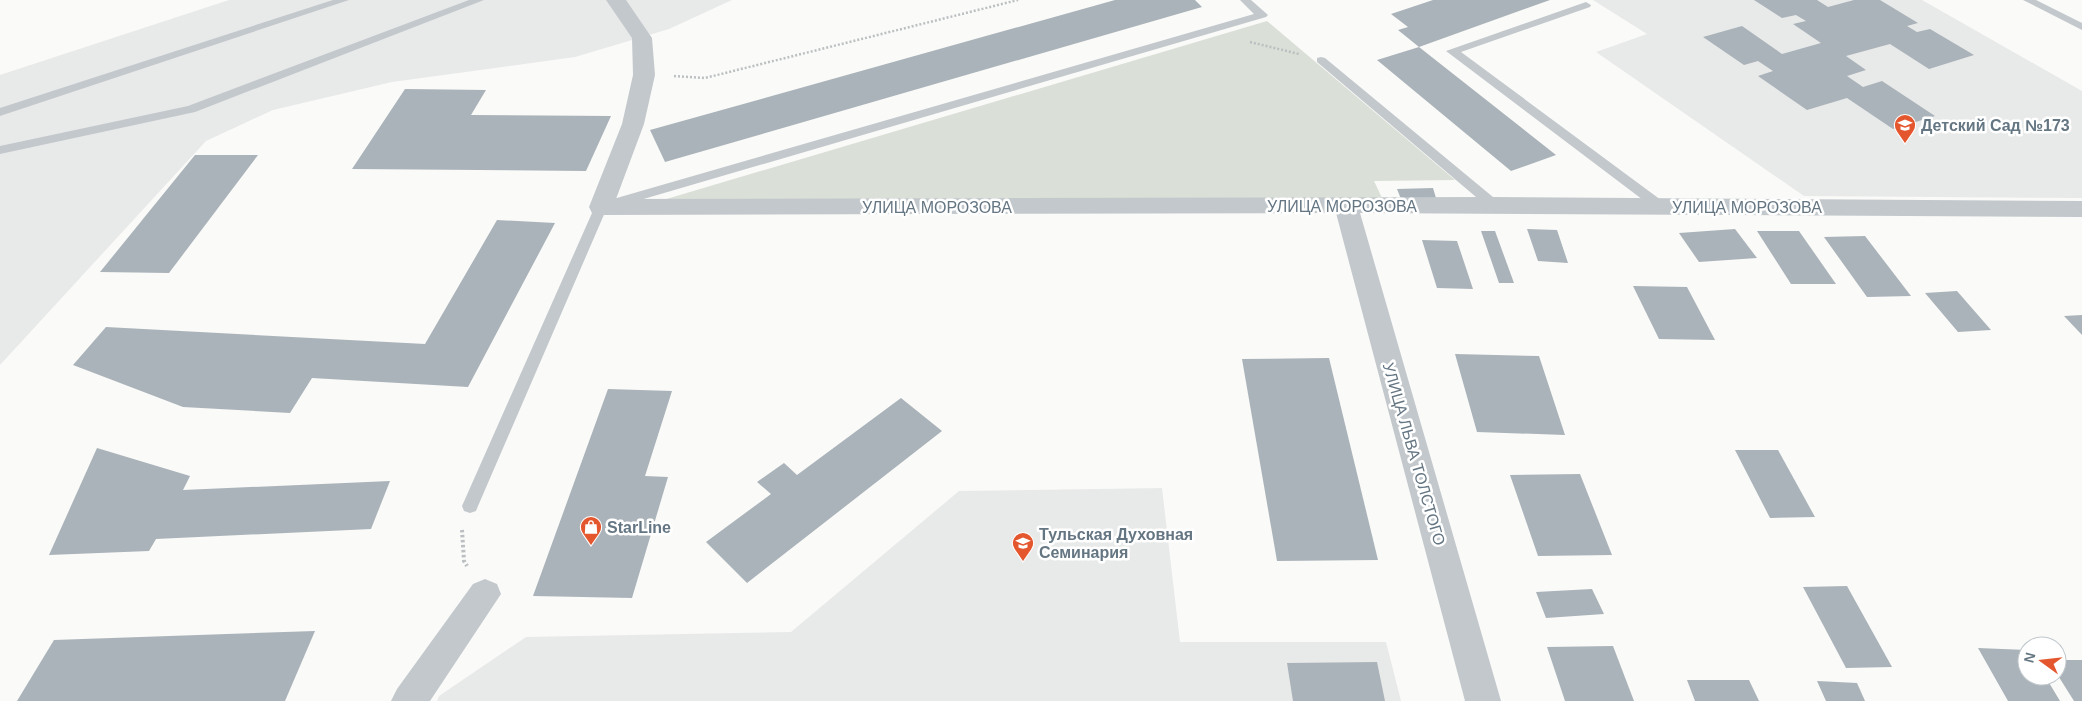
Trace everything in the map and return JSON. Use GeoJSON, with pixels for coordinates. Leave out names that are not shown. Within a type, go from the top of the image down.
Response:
{"type":"FeatureCollection","features":[{"type":"Feature","properties":{"kind":"street"},"geometry":{"type":"LineString","coordinates":[[601,207],[633,124],[644,75],[642,38],[616,0]]}},
{"type":"Feature","properties":{"kind":"street","name":"УЛИЦА МОРОЗОВА"},"geometry":{"type":"LineString","coordinates":[[601,207],[1346,207],[1494,205],[2082,209]]}},
{"type":"Feature","properties":{"kind":"street","name":"УЛИЦА ЛЬВА ТОЛСТОГО"},"geometry":{"type":"LineString","coordinates":[[1346,207],[1483,701]]}},
{"type":"Feature","properties":{"kind":"street"},"geometry":{"type":"LineString","coordinates":[[409,701],[484,594]]}},
{"type":"Feature","properties":{"kind":"lane"},"geometry":{"type":"LineString","coordinates":[[0,112],[344,0]]}},
{"type":"Feature","properties":{"kind":"lane"},"geometry":{"type":"LineString","coordinates":[[0,150],[190,109],[479,0]]}},
{"type":"Feature","properties":{"kind":"lane"},"geometry":{"type":"LineString","coordinates":[[470,506],[601,207],[1262,15],[1245,0]]}},
{"type":"Feature","properties":{"kind":"lane"},"geometry":{"type":"LineString","coordinates":[[2028,0],[2082,27]]}},
{"type":"Feature","properties":{"kind":"lane"},"geometry":{"type":"LineString","coordinates":[[1586,5],[1452,51],[1660,206]]}},
{"type":"Feature","properties":{"kind":"lane"},"geometry":{"type":"LineString","coordinates":[[1322,60],[1494,205]]}},
{"type":"Feature","properties":{"kind":"path"},"geometry":{"type":"LineString","coordinates":[[644,75],[706,78],[1018,0]]}},
{"type":"Feature","properties":{"kind":"path"},"geometry":{"type":"LineString","coordinates":[[1205,32],[1322,60]]}},
{"type":"Feature","properties":{"kind":"path"},"geometry":{"type":"LineString","coordinates":[[462,527],[464,561]]}},
{"type":"Feature","properties":{"kind":"shaded area"},"geometry":{"type":"Polygon","coordinates":[[[229,0],[732,0],[669,29],[575,57],[392,82],[273,110],[206,141],[0,365],[0,75],[229,0]]]}},
{"type":"Feature","properties":{"kind":"shaded area","name":"Детский Сад №173"},"geometry":{"type":"Polygon","coordinates":[[[1593,0],[1922,0],[2082,91],[2082,198],[1804,196],[1596,52],[1647,34],[1593,0]]]}},
{"type":"Feature","properties":{"kind":"shaded area"},"geometry":{"type":"Polygon","coordinates":[[[1267,21],[1455,180],[1374,181],[1382,198],[663,200],[1267,21]]]}},
{"type":"Feature","properties":{"kind":"shaded area","name":"Тульская Духовная Семинария"},"geometry":{"type":"Polygon","coordinates":[[[1162,488],[1180,642],[1386,642],[1401,701],[437,701],[439,696],[526,637],[791,632],[959,491],[1162,488]]]}},
{"type":"Feature","properties":{"kind":"building"},"geometry":{"type":"Polygon","coordinates":[[[1115,0],[1195,0],[1202,7],[665,162],[650,130],[1115,0]]]}},
{"type":"Feature","properties":{"kind":"building"},"geometry":{"type":"Polygon","coordinates":[[[1433,0],[1550,0],[1419,47],[1398,30],[1408,27],[1391,14],[1433,0]]]}},
{"type":"Feature","properties":{"kind":"building"},"geometry":{"type":"Polygon","coordinates":[[[1754,0],[1817,0],[1828,7],[1854,0],[1880,0],[1918,23],[1907,26],[1917,32],[1930,29],[1974,55],[1929,69],[1890,44],[1846,56],[1866,70],[1847,76],[1863,87],[1882,81],[1935,116],[1893,129],[1847,98],[1807,110],[1758,76],[1773,71],[1758,61],[1744,65],[1703,37],[1742,26],[1782,54],[1821,43],[1793,24],[1806,21],[1796,15],[1782,18],[1754,0]]]}},
{"type":"Feature","properties":{"kind":"building"},"geometry":{"type":"Polygon","coordinates":[[[1419,47],[1556,155],[1511,171],[1377,60],[1419,47]]]}},
{"type":"Feature","properties":{"kind":"building"},"geometry":{"type":"Polygon","coordinates":[[[405,89],[486,90],[471,115],[611,116],[586,171],[352,169],[405,89]]]}},
{"type":"Feature","properties":{"kind":"building"},"geometry":{"type":"Polygon","coordinates":[[[195,155],[258,155],[169,273],[100,272],[195,155]]]}},
{"type":"Feature","properties":{"kind":"building"},"geometry":{"type":"Polygon","coordinates":[[[1433,188],[1436,198],[1401,199],[1397,189],[1433,188]]]}},
{"type":"Feature","properties":{"kind":"building"},"geometry":{"type":"Polygon","coordinates":[[[497,220],[555,223],[468,387],[312,378],[290,413],[183,407],[73,365],[106,327],[425,344],[497,220]]]}},
{"type":"Feature","properties":{"kind":"building"},"geometry":{"type":"Polygon","coordinates":[[[1527,229],[1557,230],[1568,263],[1538,261],[1527,229]]]}},
{"type":"Feature","properties":{"kind":"building"},"geometry":{"type":"Polygon","coordinates":[[[1735,229],[1757,258],[1699,262],[1679,233],[1735,229]]]}},
{"type":"Feature","properties":{"kind":"building"},"geometry":{"type":"Polygon","coordinates":[[[1481,231],[1495,231],[1514,283],[1499,283],[1481,231]]]}},
{"type":"Feature","properties":{"kind":"building"},"geometry":{"type":"Polygon","coordinates":[[[1757,231],[1799,231],[1836,284],[1791,284],[1757,231]]]}},
{"type":"Feature","properties":{"kind":"building"},"geometry":{"type":"Polygon","coordinates":[[[1865,236],[1911,296],[1867,297],[1824,237],[1865,236]]]}},
{"type":"Feature","properties":{"kind":"building"},"geometry":{"type":"Polygon","coordinates":[[[1422,240],[1457,241],[1473,289],[1437,288],[1422,240]]]}},
{"type":"Feature","properties":{"kind":"building"},"geometry":{"type":"Polygon","coordinates":[[[1633,286],[1687,287],[1715,340],[1659,339],[1633,286]]]}},
{"type":"Feature","properties":{"kind":"building"},"geometry":{"type":"Polygon","coordinates":[[[1957,291],[1991,330],[1958,332],[1925,293],[1957,291]]]}},
{"type":"Feature","properties":{"kind":"building"},"geometry":{"type":"Polygon","coordinates":[[[2082,315],[2082,335],[2064,316],[2082,315]]]}},
{"type":"Feature","properties":{"kind":"building"},"geometry":{"type":"Polygon","coordinates":[[[1455,354],[1539,356],[1565,435],[1477,432],[1455,354]]]}},
{"type":"Feature","properties":{"kind":"building"},"geometry":{"type":"Polygon","coordinates":[[[1329,358],[1378,560],[1277,561],[1242,359],[1329,358]]]}},
{"type":"Feature","properties":{"kind":"building"},"geometry":{"type":"Polygon","coordinates":[[[608,389],[672,391],[645,476],[668,477],[632,598],[533,596],[608,389]]]}},
{"type":"Feature","properties":{"kind":"building"},"geometry":{"type":"Polygon","coordinates":[[[901,398],[942,431],[747,583],[706,542],[771,494],[757,482],[784,463],[797,475],[901,398]]]}},
{"type":"Feature","properties":{"kind":"building"},"geometry":{"type":"Polygon","coordinates":[[[97,448],[190,476],[183,490],[390,481],[371,529],[156,539],[149,551],[49,555],[97,448]]]}},
{"type":"Feature","properties":{"kind":"building"},"geometry":{"type":"Polygon","coordinates":[[[1735,450],[1778,450],[1815,517],[1770,518],[1735,450]]]}},
{"type":"Feature","properties":{"kind":"building"},"geometry":{"type":"Polygon","coordinates":[[[1580,474],[1612,555],[1538,556],[1510,475],[1580,474]]]}},
{"type":"Feature","properties":{"kind":"building"},"geometry":{"type":"Polygon","coordinates":[[[1847,586],[1892,667],[1846,668],[1803,587],[1847,586]]]}},
{"type":"Feature","properties":{"kind":"building"},"geometry":{"type":"Polygon","coordinates":[[[1592,589],[1604,614],[1546,618],[1536,592],[1592,589]]]}},
{"type":"Feature","properties":{"kind":"building"},"geometry":{"type":"Polygon","coordinates":[[[315,631],[285,701],[17,701],[54,640],[315,631]]]}},
{"type":"Feature","properties":{"kind":"building"},"geometry":{"type":"Polygon","coordinates":[[[1613,646],[1634,701],[1565,701],[1547,647],[1613,646]]]}},
{"type":"Feature","properties":{"kind":"building"},"geometry":{"type":"Polygon","coordinates":[[[1978,648],[2017,650],[2017,686],[2051,686],[2060,701],[2008,701],[1978,648]]]}},
{"type":"Feature","properties":{"kind":"building"},"geometry":{"type":"Polygon","coordinates":[[[2067,660],[2082,660],[2082,701],[2074,701],[2065,686],[2067,686],[2067,660]]]}},
{"type":"Feature","properties":{"kind":"building"},"geometry":{"type":"Polygon","coordinates":[[[1377,662],[1385,701],[1293,701],[1287,663],[1377,662]]]}},
{"type":"Feature","properties":{"kind":"building"},"geometry":{"type":"Polygon","coordinates":[[[1687,680],[1749,680],[1759,701],[1695,701],[1687,680]]]}},
{"type":"Feature","properties":{"kind":"building"},"geometry":{"type":"Polygon","coordinates":[[[1817,681],[1857,683],[1865,701],[1826,701],[1817,681]]]}},
{"type":"Feature","properties":{"kind":"place","name":"Детский Сад №173"},"geometry":{"type":"Point","coordinates":[1905,144]}},
{"type":"Feature","properties":{"kind":"place","name":"StarLine"},"geometry":{"type":"Point","coordinates":[591,546]}},
{"type":"Feature","properties":{"kind":"place","name":"Тульская Духовная Семинария"},"geometry":{"type":"Point","coordinates":[1023,562]}}]}
